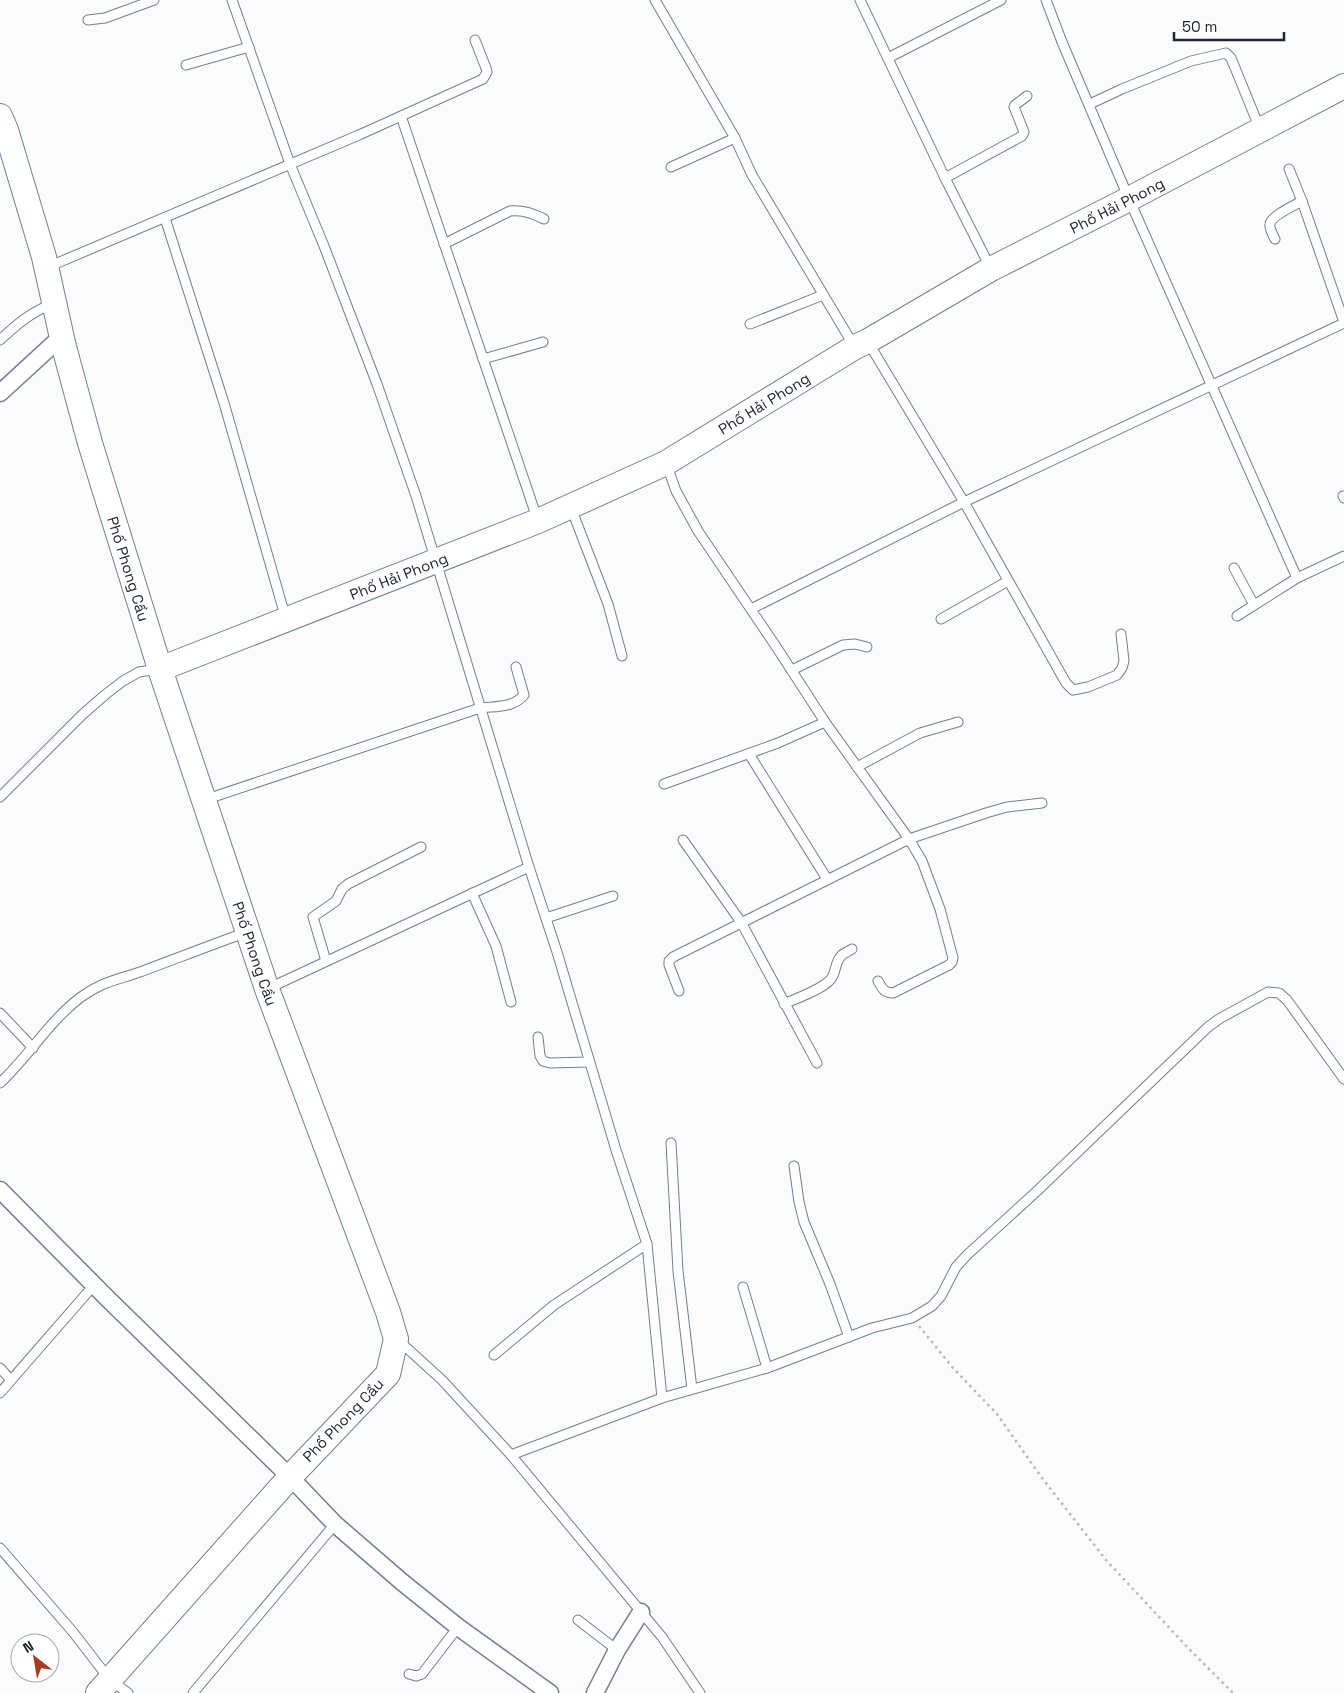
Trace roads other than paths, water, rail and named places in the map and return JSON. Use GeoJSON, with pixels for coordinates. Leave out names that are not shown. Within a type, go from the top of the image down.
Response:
{"type":"FeatureCollection","features":[{"type":"Feature","properties":{"kind":"street","name":"Phố Hải Phong"},"geometry":{"type":"LineString","coordinates":[[160,669],[435,562],[538,520],[653,468],[991,269],[1130,199],[1344,86]]}},
{"type":"Feature","properties":{"kind":"street","name":"Phố Phong Cầu"},"geometry":{"type":"LineString","coordinates":[[0,116],[6,130],[46,268],[61,337],[90,443],[160,669],[267,989],[388,1312],[396,1339],[388,1374],[290,1477],[112,1689]]}},
{"type":"Feature","properties":{"kind":"street"},"geometry":{"type":"LineString","coordinates":[[0,393],[61,337]]}},
{"type":"Feature","properties":{"kind":"street"},"geometry":{"type":"LineString","coordinates":[[0,1190],[290,1477],[335,1524],[458,1627],[550,1693]]}},
{"type":"Feature","properties":{"kind":"street"},"geometry":{"type":"LineString","coordinates":[[595,1693],[617,1650],[646,1618]]}},
{"type":"Feature","properties":{"kind":"lane"},"geometry":{"type":"LineString","coordinates":[[88,20],[105,18],[154,0]]}},
{"type":"Feature","properties":{"kind":"lane"},"geometry":{"type":"LineString","coordinates":[[232,0],[290,164],[378,384],[416,496],[589,1062],[647,1244],[666,1397]]}},
{"type":"Feature","properties":{"kind":"lane"},"geometry":{"type":"LineString","coordinates":[[655,0],[735,138],[752,175],[823,295],[862,344],[964,502],[1066,683],[1073,690],[1088,687],[1117,675],[1124,661],[1121,634]]}},
{"type":"Feature","properties":{"kind":"lane"},"geometry":{"type":"LineString","coordinates":[[860,0],[945,178],[991,269]]}},
{"type":"Feature","properties":{"kind":"lane"},"geometry":{"type":"LineString","coordinates":[[888,58],[1001,0]]}},
{"type":"Feature","properties":{"kind":"lane"},"geometry":{"type":"LineString","coordinates":[[1046,0],[1062,42],[1296,578]]}},
{"type":"Feature","properties":{"kind":"lane"},"geometry":{"type":"LineString","coordinates":[[46,268],[402,116],[483,79],[487,72],[475,40]]}},
{"type":"Feature","properties":{"kind":"lane"},"geometry":{"type":"LineString","coordinates":[[186,65],[249,47]]}},
{"type":"Feature","properties":{"kind":"lane"},"geometry":{"type":"LineString","coordinates":[[1090,104],[1191,61],[1226,53],[1231,58],[1260,130]]}},
{"type":"Feature","properties":{"kind":"lane"},"geometry":{"type":"LineString","coordinates":[[945,178],[1022,136],[1024,132],[1014,108],[1015,105],[1027,96]]}},
{"type":"Feature","properties":{"kind":"lane"},"geometry":{"type":"LineString","coordinates":[[402,116],[538,520]]}},
{"type":"Feature","properties":{"kind":"lane"},"geometry":{"type":"LineString","coordinates":[[671,167],[735,138]]}},
{"type":"Feature","properties":{"kind":"lane"},"geometry":{"type":"LineString","coordinates":[[751,609],[964,502],[1344,323],[1289,169]]}},
{"type":"Feature","properties":{"kind":"lane"},"geometry":{"type":"LineString","coordinates":[[1275,239],[1269,226],[1270,221],[1302,201]]}},
{"type":"Feature","properties":{"kind":"lane"},"geometry":{"type":"LineString","coordinates":[[444,244],[510,211],[520,210],[544,219]]}},
{"type":"Feature","properties":{"kind":"lane"},"geometry":{"type":"LineString","coordinates":[[165,218],[224,403],[286,619]]}},
{"type":"Feature","properties":{"kind":"lane"},"geometry":{"type":"LineString","coordinates":[[750,324],[823,295]]}},
{"type":"Feature","properties":{"kind":"lane"},"geometry":{"type":"LineString","coordinates":[[0,340],[29,315],[55,303]]}},
{"type":"Feature","properties":{"kind":"lane"},"geometry":{"type":"LineString","coordinates":[[483,359],[543,342]]}},
{"type":"Feature","properties":{"kind":"lane"},"geometry":{"type":"LineString","coordinates":[[653,468],[676,491],[698,531],[825,722],[909,839],[931,881],[944,923],[953,958],[952,962],[893,993],[883,990],[878,981]]}},
{"type":"Feature","properties":{"kind":"lane"},"geometry":{"type":"LineString","coordinates":[[570,506],[608,604],[622,656]]}},
{"type":"Feature","properties":{"kind":"lane"},"geometry":{"type":"LineString","coordinates":[[1237,616],[1296,578],[1344,556]]}},
{"type":"Feature","properties":{"kind":"lane"},"geometry":{"type":"LineString","coordinates":[[1234,568],[1254,605]]}},
{"type":"Feature","properties":{"kind":"lane"},"geometry":{"type":"LineString","coordinates":[[941,620],[1008,580]]}},
{"type":"Feature","properties":{"kind":"lane"},"geometry":{"type":"LineString","coordinates":[[792,670],[843,645],[855,644],[867,647]]}},
{"type":"Feature","properties":{"kind":"lane"},"geometry":{"type":"LineString","coordinates":[[204,800],[480,708],[518,702],[524,695],[516,667]]}},
{"type":"Feature","properties":{"kind":"lane"},"geometry":{"type":"LineString","coordinates":[[0,797],[83,714],[106,694],[139,672],[160,669]]}},
{"type":"Feature","properties":{"kind":"lane"},"geometry":{"type":"LineString","coordinates":[[664,784],[749,754],[825,722]]}},
{"type":"Feature","properties":{"kind":"lane"},"geometry":{"type":"LineString","coordinates":[[857,767],[920,733],[958,722]]}},
{"type":"Feature","properties":{"kind":"lane"},"geometry":{"type":"LineString","coordinates":[[749,754],[827,879]]}},
{"type":"Feature","properties":{"kind":"lane"},"geometry":{"type":"LineString","coordinates":[[679,991],[669,965],[669,961],[673,957],[909,839],[1007,807],[1042,803]]}},
{"type":"Feature","properties":{"kind":"lane"},"geometry":{"type":"LineString","coordinates":[[683,840],[741,922],[817,1062]]}},
{"type":"Feature","properties":{"kind":"lane"},"geometry":{"type":"LineString","coordinates":[[326,961],[313,917],[336,901],[342,889],[348,884],[421,847]]}},
{"type":"Feature","properties":{"kind":"lane"},"geometry":{"type":"LineString","coordinates":[[267,989],[529,867]]}},
{"type":"Feature","properties":{"kind":"lane"},"geometry":{"type":"LineString","coordinates":[[472,893],[496,946],[511,1002]]}},
{"type":"Feature","properties":{"kind":"lane"},"geometry":{"type":"LineString","coordinates":[[546,918],[613,896]]}},
{"type":"Feature","properties":{"kind":"lane"},"geometry":{"type":"LineString","coordinates":[[0,1083],[33,1048],[58,1016],[81,996],[102,983],[127,976],[247,932]]}},
{"type":"Feature","properties":{"kind":"lane"},"geometry":{"type":"LineString","coordinates":[[784,1004],[820,988],[830,980],[835,973],[836,963],[841,956],[852,949]]}},
{"type":"Feature","properties":{"kind":"lane"},"geometry":{"type":"LineString","coordinates":[[511,1455],[666,1397],[767,1368],[872,1328],[912,1318],[932,1306],[941,1296],[956,1267],[967,1255],[1037,1192],[1208,1027],[1268,992],[1279,993],[1287,1000],[1344,1079]]}},
{"type":"Feature","properties":{"kind":"lane"},"geometry":{"type":"LineString","coordinates":[[0,1013],[33,1048]]}},
{"type":"Feature","properties":{"kind":"lane"},"geometry":{"type":"LineString","coordinates":[[538,1038],[540,1056],[543,1061],[550,1063],[589,1062]]}},
{"type":"Feature","properties":{"kind":"lane"},"geometry":{"type":"LineString","coordinates":[[671,1143],[678,1271],[688,1391]]}},
{"type":"Feature","properties":{"kind":"lane"},"geometry":{"type":"LineString","coordinates":[[794,1166],[804,1222],[830,1284],[849,1337]]}},
{"type":"Feature","properties":{"kind":"lane"},"geometry":{"type":"LineString","coordinates":[[494,1355],[554,1305],[583,1284],[647,1244]]}},
{"type":"Feature","properties":{"kind":"lane"},"geometry":{"type":"LineString","coordinates":[[0,1393],[94,1285]]}},
{"type":"Feature","properties":{"kind":"lane"},"geometry":{"type":"LineString","coordinates":[[743,1287],[767,1368]]}},
{"type":"Feature","properties":{"kind":"lane"},"geometry":{"type":"LineString","coordinates":[[396,1339],[442,1380],[511,1455],[662,1637],[700,1693]]}},
{"type":"Feature","properties":{"kind":"lane"},"geometry":{"type":"LineString","coordinates":[[0,1368],[11,1380]]}},
{"type":"Feature","properties":{"kind":"lane"},"geometry":{"type":"LineString","coordinates":[[193,1693],[335,1524]]}},
{"type":"Feature","properties":{"kind":"lane"},"geometry":{"type":"LineString","coordinates":[[0,1548],[73,1632],[112,1689]]}},
{"type":"Feature","properties":{"kind":"lane"},"geometry":{"type":"LineString","coordinates":[[578,1620],[617,1650]]}},
{"type":"Feature","properties":{"kind":"lane"},"geometry":{"type":"LineString","coordinates":[[409,1674],[416,1676],[422,1674],[458,1627]]}}]}
